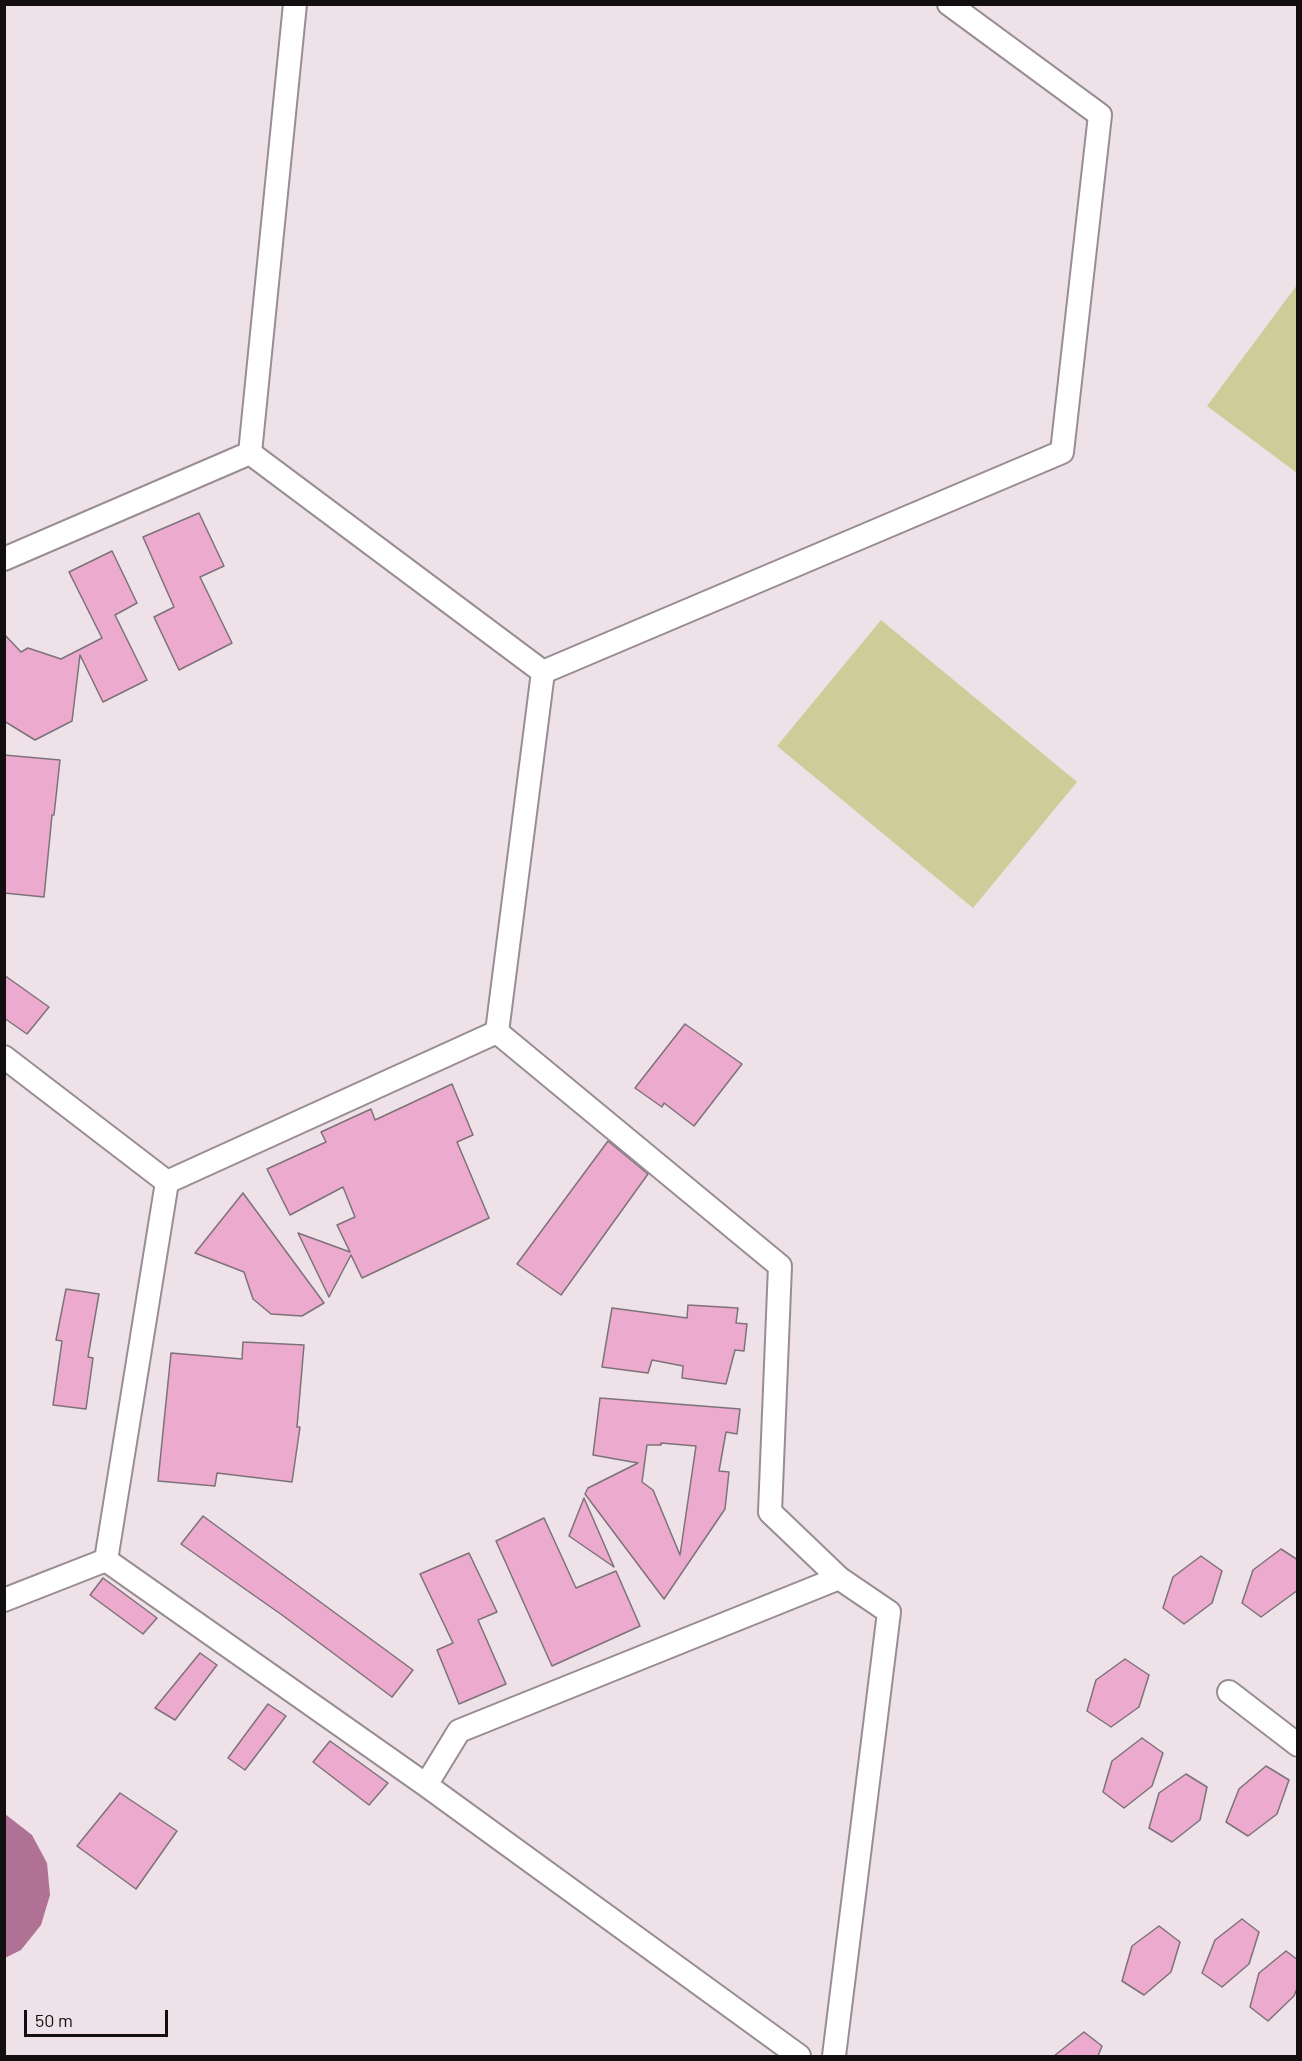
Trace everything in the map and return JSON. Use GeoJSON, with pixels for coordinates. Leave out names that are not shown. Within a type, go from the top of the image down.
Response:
{"type":"FeatureCollection","features":[{"type":"Feature","properties":{"kind":"street"},"geometry":{"type":"LineString","coordinates":[[250,453],[295,4]]}},
{"type":"Feature","properties":{"kind":"street"},"geometry":{"type":"LineString","coordinates":[[543,672],[1062,452],[1100,115],[948,4]]}},
{"type":"Feature","properties":{"kind":"street"},"geometry":{"type":"LineString","coordinates":[[4,559],[250,453]]}},
{"type":"Feature","properties":{"kind":"street"},"geometry":{"type":"LineString","coordinates":[[250,453],[543,672]]}},
{"type":"Feature","properties":{"kind":"street"},"geometry":{"type":"LineString","coordinates":[[497,1032],[543,672]]}},
{"type":"Feature","properties":{"kind":"street"},"geometry":{"type":"LineString","coordinates":[[167,1182],[497,1032]]}},
{"type":"Feature","properties":{"kind":"street"},"geometry":{"type":"LineString","coordinates":[[497,1032],[780,1266],[770,1512],[839,1578],[889,1612],[834,2056]]}},
{"type":"Feature","properties":{"kind":"street"},"geometry":{"type":"LineString","coordinates":[[4,1057],[167,1182]]}},
{"type":"Feature","properties":{"kind":"street"},"geometry":{"type":"LineString","coordinates":[[106,1560],[167,1182]]}},
{"type":"Feature","properties":{"kind":"street"},"geometry":{"type":"LineString","coordinates":[[4,1600],[106,1560]]}},
{"type":"Feature","properties":{"kind":"street"},"geometry":{"type":"LineString","coordinates":[[106,1560],[426,1785],[799,2056]]}},
{"type":"Feature","properties":{"kind":"street"},"geometry":{"type":"LineString","coordinates":[[426,1785],[459,1731],[839,1578]]}},
{"type":"Feature","properties":{"kind":"street"},"geometry":{"type":"LineString","coordinates":[[1229,1692],[1298,1745]]}},
{"type":"Feature","properties":{"kind":"shaded area"},"geometry":{"type":"Polygon","coordinates":[[[1297,285],[1297,473],[1207,406],[1297,285]]]}},
{"type":"Feature","properties":{"kind":"shaded area"},"geometry":{"type":"Polygon","coordinates":[[[881,620],[1077,782],[973,908],[777,746],[881,620]]]}},
{"type":"Feature","properties":{"kind":"shaded area"},"geometry":{"type":"Polygon","coordinates":[[[5,1814],[32,1835],[47,1863],[50,1895],[41,1925],[21,1950],[5,1958],[5,1814]]]}},
{"type":"Feature","properties":{"kind":"building"},"geometry":{"type":"Polygon","coordinates":[[[199,513],[224,566],[200,577],[232,643],[179,670],[154,617],[174,607],[143,537],[199,513]]]}},
{"type":"Feature","properties":{"kind":"building"},"geometry":{"type":"Polygon","coordinates":[[[112,551],[137,603],[115,615],[147,680],[103,702],[80,655],[72,721],[35,740],[4,721],[4,634],[21,652],[28,648],[61,659],[102,638],[69,572],[112,551]]]}},
{"type":"Feature","properties":{"kind":"building"},"geometry":{"type":"Polygon","coordinates":[[[4,755],[60,760],[44,897],[4,893],[4,755]]]}},
{"type":"Feature","properties":{"kind":"building"},"geometry":{"type":"Polygon","coordinates":[[[4,975],[49,1007],[27,1034],[4,1018],[4,975]]]}},
{"type":"Feature","properties":{"kind":"building"},"geometry":{"type":"Polygon","coordinates":[[[685,1024],[742,1064],[694,1126],[664,1103],[662,1107],[635,1088],[685,1024]]]}},
{"type":"Feature","properties":{"kind":"building"},"geometry":{"type":"Polygon","coordinates":[[[452,1084],[473,1135],[457,1142],[489,1218],[362,1278],[351,1255],[329,1297],[298,1233],[350,1252],[337,1225],[355,1217],[343,1187],[290,1215],[267,1169],[326,1142],[321,1132],[371,1109],[375,1120],[452,1084]]]}},
{"type":"Feature","properties":{"kind":"building"},"geometry":{"type":"Polygon","coordinates":[[[608,1141],[648,1174],[561,1295],[517,1264],[608,1141]]]}},
{"type":"Feature","properties":{"kind":"building"},"geometry":{"type":"Polygon","coordinates":[[[243,1193],[324,1303],[302,1316],[271,1314],[253,1299],[244,1272],[195,1253],[243,1193]]]}},
{"type":"Feature","properties":{"kind":"building"},"geometry":{"type":"Polygon","coordinates":[[[66,1289],[99,1294],[88,1357],[93,1358],[86,1409],[53,1405],[62,1341],[56,1340],[66,1289]]]}},
{"type":"Feature","properties":{"kind":"building"},"geometry":{"type":"Polygon","coordinates":[[[688,1305],[738,1308],[736,1323],[747,1324],[744,1351],[735,1350],[726,1384],[682,1378],[683,1366],[652,1360],[648,1373],[602,1367],[612,1308],[687,1318],[688,1305]]]}},
{"type":"Feature","properties":{"kind":"building"},"geometry":{"type":"Polygon","coordinates":[[[243,1342],[304,1345],[297,1427],[300,1427],[292,1482],[217,1473],[215,1486],[158,1481],[171,1353],[242,1359],[243,1342]]]}},
{"type":"Feature","properties":{"kind":"building"},"geometry":{"type":"Polygon","coordinates":[[[600,1398],[740,1409],[737,1434],[726,1432],[719,1471],[729,1472],[725,1509],[664,1599],[585,1494],[588,1488],[638,1463],[593,1455],[600,1398]],[[661,1443],[661,1445],[647,1445],[642,1482],[653,1490],[680,1555],[696,1446],[661,1443]]]}},
{"type":"Feature","properties":{"kind":"building"},"geometry":{"type":"Polygon","coordinates":[[[584,1498],[614,1567],[569,1536],[584,1498]]]}},
{"type":"Feature","properties":{"kind":"building"},"geometry":{"type":"Polygon","coordinates":[[[203,1516],[413,1670],[392,1697],[282,1615],[181,1544],[203,1516]]]}},
{"type":"Feature","properties":{"kind":"building"},"geometry":{"type":"Polygon","coordinates":[[[544,1518],[576,1588],[616,1571],[640,1626],[552,1666],[496,1541],[544,1518]]]}},
{"type":"Feature","properties":{"kind":"building"},"geometry":{"type":"Polygon","coordinates":[[[1281,1549],[1298,1560],[1298,1590],[1261,1617],[1242,1603],[1253,1570],[1281,1549]]]}},
{"type":"Feature","properties":{"kind":"building"},"geometry":{"type":"Polygon","coordinates":[[[469,1553],[497,1612],[478,1620],[506,1684],[459,1704],[437,1650],[453,1643],[420,1574],[469,1553]]]}},
{"type":"Feature","properties":{"kind":"building"},"geometry":{"type":"Polygon","coordinates":[[[1201,1556],[1222,1571],[1212,1603],[1184,1624],[1163,1608],[1173,1577],[1201,1556]]]}},
{"type":"Feature","properties":{"kind":"building"},"geometry":{"type":"Polygon","coordinates":[[[103,1578],[157,1618],[143,1634],[90,1595],[103,1578]]]}},
{"type":"Feature","properties":{"kind":"building"},"geometry":{"type":"Polygon","coordinates":[[[200,1653],[217,1665],[175,1720],[155,1708],[200,1653]]]}},
{"type":"Feature","properties":{"kind":"building"},"geometry":{"type":"Polygon","coordinates":[[[1125,1659],[1149,1675],[1139,1707],[1111,1727],[1087,1711],[1096,1680],[1125,1659]]]}},
{"type":"Feature","properties":{"kind":"building"},"geometry":{"type":"Polygon","coordinates":[[[268,1704],[286,1716],[245,1770],[228,1758],[268,1704]]]}},
{"type":"Feature","properties":{"kind":"building"},"geometry":{"type":"Polygon","coordinates":[[[1142,1738],[1163,1753],[1152,1786],[1124,1808],[1103,1792],[1112,1761],[1142,1738]]]}},
{"type":"Feature","properties":{"kind":"building"},"geometry":{"type":"Polygon","coordinates":[[[330,1741],[388,1783],[369,1805],[313,1762],[330,1741]]]}},
{"type":"Feature","properties":{"kind":"building"},"geometry":{"type":"Polygon","coordinates":[[[1266,1766],[1289,1780],[1277,1814],[1248,1836],[1226,1822],[1239,1789],[1266,1766]]]}},
{"type":"Feature","properties":{"kind":"building"},"geometry":{"type":"Polygon","coordinates":[[[1186,1774],[1207,1787],[1200,1820],[1172,1842],[1149,1828],[1159,1793],[1186,1774]]]}},
{"type":"Feature","properties":{"kind":"building"},"geometry":{"type":"Polygon","coordinates":[[[120,1793],[177,1831],[136,1889],[77,1846],[120,1793]]]}},
{"type":"Feature","properties":{"kind":"building"},"geometry":{"type":"Polygon","coordinates":[[[1242,1919],[1259,1932],[1249,1964],[1222,1987],[1202,1973],[1215,1940],[1242,1919]]]}},
{"type":"Feature","properties":{"kind":"building"},"geometry":{"type":"Polygon","coordinates":[[[1159,1926],[1180,1942],[1171,1972],[1144,1995],[1122,1981],[1132,1946],[1159,1926]]]}},
{"type":"Feature","properties":{"kind":"building"},"geometry":{"type":"Polygon","coordinates":[[[1286,1951],[1298,1960],[1298,1986],[1294,1996],[1268,2021],[1250,2007],[1259,1973],[1286,1951]]]}},
{"type":"Feature","properties":{"kind":"building"},"geometry":{"type":"Polygon","coordinates":[[[1084,2032],[1102,2046],[1098,2056],[1054,2056],[1084,2032]]]}}]}
